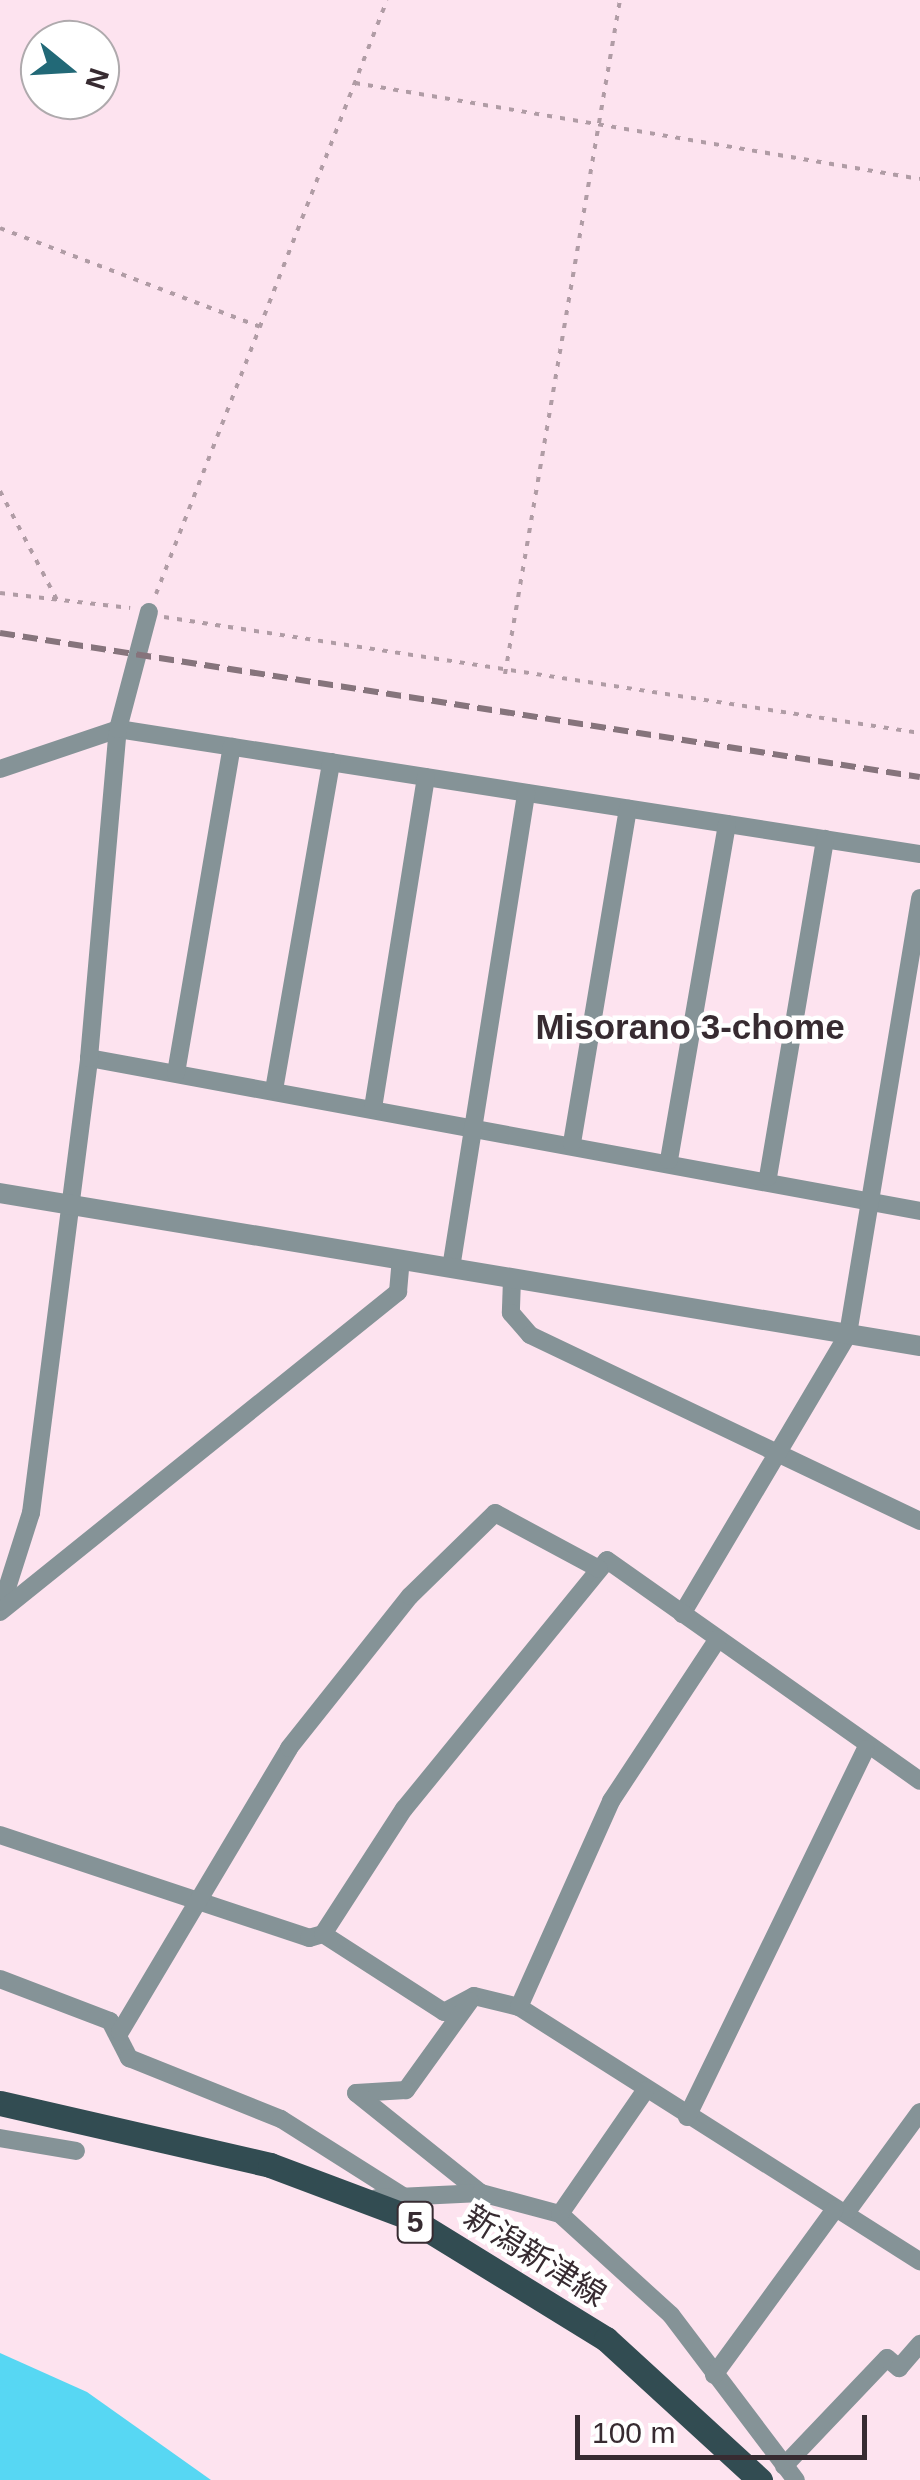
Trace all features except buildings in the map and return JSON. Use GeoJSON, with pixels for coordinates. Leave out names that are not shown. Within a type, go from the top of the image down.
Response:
{"type":"FeatureCollection","features":[{"type":"Feature","properties":{"kind":"main road","name":"新潟新津線"},"geometry":{"type":"LineString","coordinates":[[0,2103],[126,2126],[356,2196],[502,2270],[606,2339],[760,2480]]}},
{"type":"Feature","properties":{"kind":"street"},"geometry":{"type":"LineString","coordinates":[[0,1611],[31,1514],[89,1058],[118,729],[149,612]]}},
{"type":"Feature","properties":{"kind":"street"},"geometry":{"type":"LineString","coordinates":[[0,769],[118,729],[920,854]]}},
{"type":"Feature","properties":{"kind":"street"},"geometry":{"type":"LineString","coordinates":[[176,1074],[232,746]]}},
{"type":"Feature","properties":{"kind":"street"},"geometry":{"type":"LineString","coordinates":[[274,1090],[331,762]]}},
{"type":"Feature","properties":{"kind":"street"},"geometry":{"type":"LineString","coordinates":[[373,1108],[426,777]]}},
{"type":"Feature","properties":{"kind":"street"},"geometry":{"type":"LineString","coordinates":[[451,1268],[526,792]]}},
{"type":"Feature","properties":{"kind":"street"},"geometry":{"type":"LineString","coordinates":[[572,1142],[628,808]]}},
{"type":"Feature","properties":{"kind":"street"},"geometry":{"type":"LineString","coordinates":[[669,1160],[727,824]]}},
{"type":"Feature","properties":{"kind":"street"},"geometry":{"type":"LineString","coordinates":[[768,1177],[825,840]]}},
{"type":"Feature","properties":{"kind":"street"},"geometry":{"type":"LineString","coordinates":[[682,1614],[848,1334],[920,898]]}},
{"type":"Feature","properties":{"kind":"street"},"geometry":{"type":"LineString","coordinates":[[89,1058],[872,1196],[920,1211]]}},
{"type":"Feature","properties":{"kind":"street"},"geometry":{"type":"LineString","coordinates":[[0,1194],[920,1346]]}},
{"type":"Feature","properties":{"kind":"street"},"geometry":{"type":"LineString","coordinates":[[0,1611],[398,1292],[401,1260]]}},
{"type":"Feature","properties":{"kind":"street"},"geometry":{"type":"LineString","coordinates":[[512,1279],[510,1313],[530,1336],[920,1521]]}},
{"type":"Feature","properties":{"kind":"street"},"geometry":{"type":"LineString","coordinates":[[120,2032],[289,1748],[410,1596],[495,1514],[599,1569]]}},
{"type":"Feature","properties":{"kind":"street"},"geometry":{"type":"LineString","coordinates":[[323,1934],[404,1809],[607,1560],[866,1748],[920,1782]]}},
{"type":"Feature","properties":{"kind":"street"},"geometry":{"type":"LineString","coordinates":[[519,2007],[611,1800],[718,1639]]}},
{"type":"Feature","properties":{"kind":"street"},"geometry":{"type":"LineString","coordinates":[[687,2117],[866,1748]]}},
{"type":"Feature","properties":{"kind":"street"},"geometry":{"type":"LineString","coordinates":[[0,1836],[323,1934],[444,2012],[474,1996],[519,2007],[644,2091],[920,2261]]}},
{"type":"Feature","properties":{"kind":"street"},"geometry":{"type":"LineString","coordinates":[[0,1979],[120,2032],[129,2058],[281,2119],[410,2201]]}},
{"type":"Feature","properties":{"kind":"street"},"geometry":{"type":"LineString","coordinates":[[474,1996],[406,2090],[356,2093],[482,2193]]}},
{"type":"Feature","properties":{"kind":"street"},"geometry":{"type":"LineString","coordinates":[[560,2214],[644,2091]]}},
{"type":"Feature","properties":{"kind":"street"},"geometry":{"type":"LineString","coordinates":[[714,2375],[920,2112]]}},
{"type":"Feature","properties":{"kind":"street"},"geometry":{"type":"LineString","coordinates":[[0,2138],[76,2152]]}},
{"type":"Feature","properties":{"kind":"street"},"geometry":{"type":"LineString","coordinates":[[356,2196],[410,2201],[482,2193],[560,2214],[671,2315],[790,2473],[887,2358],[899,2368],[920,2344]]}},
{"type":"Feature","properties":{"kind":"path"},"geometry":{"type":"LineString","coordinates":[[149,612],[387,0]]}},
{"type":"Feature","properties":{"kind":"path"},"geometry":{"type":"LineString","coordinates":[[505,674],[620,0]]}},
{"type":"Feature","properties":{"kind":"path"},"geometry":{"type":"LineString","coordinates":[[355,83],[920,179]]}},
{"type":"Feature","properties":{"kind":"path"},"geometry":{"type":"LineString","coordinates":[[0,228],[260,326]]}},
{"type":"Feature","properties":{"kind":"path"},"geometry":{"type":"LineString","coordinates":[[0,491],[57,600]]}},
{"type":"Feature","properties":{"kind":"path"},"geometry":{"type":"LineString","coordinates":[[0,593],[149,612],[505,674],[920,733]]}},
{"type":"Feature","properties":{"kind":"water"},"geometry":{"type":"Polygon","coordinates":[[[0,2353],[87,2392],[211,2480],[0,2480],[0,2353]]]}},
{"type":"Feature","properties":{"kind":"railway"},"geometry":{"type":"LineString","coordinates":[[0,633],[920,777]]}},
{"type":"Feature","properties":{"kind":"district","name":"Misorano 3-chome"},"geometry":{"type":"Point","coordinates":[690,1027]}}]}
